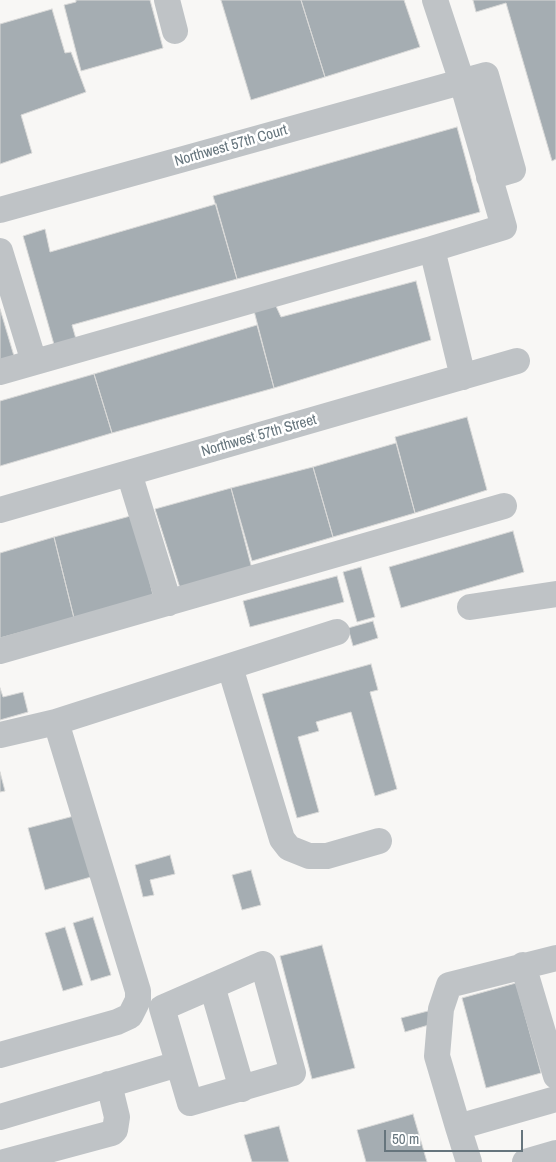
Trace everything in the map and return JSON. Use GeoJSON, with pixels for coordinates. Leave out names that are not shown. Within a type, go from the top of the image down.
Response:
{"type":"FeatureCollection","features":[{"type":"Feature","properties":{"kind":"street"},"geometry":{"type":"LineString","coordinates":[[167,0],[175,31]]}},
{"type":"Feature","properties":{"kind":"street"},"geometry":{"type":"LineString","coordinates":[[0,372],[504,227],[462,82],[435,0]]}},
{"type":"Feature","properties":{"kind":"street","name":"Northwest 57th Court"},"geometry":{"type":"LineString","coordinates":[[0,210],[462,82]]}},
{"type":"Feature","properties":{"kind":"street"},"geometry":{"type":"LineString","coordinates":[[432,249],[463,377]]}},
{"type":"Feature","properties":{"kind":"street"},"geometry":{"type":"LineString","coordinates":[[0,252],[34,362]]}},
{"type":"Feature","properties":{"kind":"street","name":"Northwest 57th Street"},"geometry":{"type":"LineString","coordinates":[[0,510],[517,361]]}},
{"type":"Feature","properties":{"kind":"street"},"geometry":{"type":"LineString","coordinates":[[129,473],[169,603]]}},
{"type":"Feature","properties":{"kind":"street"},"geometry":{"type":"LineString","coordinates":[[0,651],[504,506]]}},
{"type":"Feature","properties":{"kind":"street"},"geometry":{"type":"LineString","coordinates":[[470,607],[556,594]]}},
{"type":"Feature","properties":{"kind":"street"},"geometry":{"type":"LineString","coordinates":[[0,735],[56,722],[337,632]]}},
{"type":"Feature","properties":{"kind":"street"},"geometry":{"type":"LineString","coordinates":[[230,666],[282,839],[290,848],[309,856],[327,856],[379,841]]}},
{"type":"Feature","properties":{"kind":"street"},"geometry":{"type":"LineString","coordinates":[[0,1055],[118,1022],[130,1016],[138,1000],[138,991],[56,722]]}},
{"type":"Feature","properties":{"kind":"street"},"geometry":{"type":"LineString","coordinates":[[470,1162],[437,1056],[441,1009],[448,985],[556,958]]}},
{"type":"Feature","properties":{"kind":"street"},"geometry":{"type":"LineString","coordinates":[[263,964],[294,1074],[190,1104],[178,1064],[162,1008],[263,964]]}},
{"type":"Feature","properties":{"kind":"street"},"geometry":{"type":"LineString","coordinates":[[523,965],[556,1076]]}},
{"type":"Feature","properties":{"kind":"street"},"geometry":{"type":"LineString","coordinates":[[212,986],[242,1088]]}},
{"type":"Feature","properties":{"kind":"street"},"geometry":{"type":"LineString","coordinates":[[0,1117],[178,1064]]}},
{"type":"Feature","properties":{"kind":"street"},"geometry":{"type":"LineString","coordinates":[[4,1162],[77,1152],[115,1130],[117,1117],[109,1084]]}},
{"type":"Feature","properties":{"kind":"street"},"geometry":{"type":"LineString","coordinates":[[458,1127],[556,1099]]}},
{"type":"Feature","properties":{"kind":"street"},"geometry":{"type":"LineString","coordinates":[[525,1162],[556,1153]]}},
{"type":"Feature","properties":{"kind":"building"},"geometry":{"type":"Polygon","coordinates":[[[76,0],[150,0],[163,48],[81,71],[64,5],[76,2],[76,0]]]}},
{"type":"Feature","properties":{"kind":"building"},"geometry":{"type":"Polygon","coordinates":[[[221,0],[301,0],[325,77],[251,100],[221,0]]]}},
{"type":"Feature","properties":{"kind":"building"},"geometry":{"type":"Polygon","coordinates":[[[301,0],[404,0],[420,47],[325,77],[301,0]]]}},
{"type":"Feature","properties":{"kind":"building"},"geometry":{"type":"Polygon","coordinates":[[[473,0],[556,0],[556,159],[552,161],[506,3],[476,12],[473,0]]]}},
{"type":"Feature","properties":{"kind":"building"},"geometry":{"type":"Polygon","coordinates":[[[52,9],[65,53],[71,52],[86,92],[21,115],[32,153],[0,164],[0,24],[52,9]]]}},
{"type":"Feature","properties":{"kind":"building"},"geometry":{"type":"Polygon","coordinates":[[[457,127],[480,212],[237,279],[213,196],[457,127]]]}},
{"type":"Feature","properties":{"kind":"building"},"geometry":{"type":"Polygon","coordinates":[[[216,204],[237,279],[72,325],[76,339],[55,348],[23,236],[45,229],[50,252],[216,204]]]}},
{"type":"Feature","properties":{"kind":"building"},"geometry":{"type":"Polygon","coordinates":[[[416,281],[431,340],[274,388],[253,307],[275,304],[281,317],[416,281]]]}},
{"type":"Feature","properties":{"kind":"building"},"geometry":{"type":"Polygon","coordinates":[[[0,309],[14,356],[0,363],[0,309]]]}},
{"type":"Feature","properties":{"kind":"building"},"geometry":{"type":"Polygon","coordinates":[[[257,325],[274,388],[112,433],[94,374],[257,325]]]}},
{"type":"Feature","properties":{"kind":"building"},"geometry":{"type":"Polygon","coordinates":[[[94,374],[112,433],[0,466],[0,401],[94,374]]]}},
{"type":"Feature","properties":{"kind":"building"},"geometry":{"type":"Polygon","coordinates":[[[467,417],[487,490],[415,513],[395,437],[467,417]]]}},
{"type":"Feature","properties":{"kind":"building"},"geometry":{"type":"Polygon","coordinates":[[[396,443],[415,513],[333,537],[313,467],[396,443]]]}},
{"type":"Feature","properties":{"kind":"building"},"geometry":{"type":"Polygon","coordinates":[[[313,467],[333,537],[252,561],[231,488],[313,467]]]}},
{"type":"Feature","properties":{"kind":"building"},"geometry":{"type":"Polygon","coordinates":[[[231,488],[252,569],[180,588],[155,509],[231,488]]]}},
{"type":"Feature","properties":{"kind":"building"},"geometry":{"type":"Polygon","coordinates":[[[134,515],[153,595],[74,618],[54,537],[134,515]]]}},
{"type":"Feature","properties":{"kind":"building"},"geometry":{"type":"Polygon","coordinates":[[[513,531],[524,572],[401,608],[389,567],[513,531]]]}},
{"type":"Feature","properties":{"kind":"building"},"geometry":{"type":"Polygon","coordinates":[[[54,537],[74,618],[0,638],[0,553],[54,537]]]}},
{"type":"Feature","properties":{"kind":"building"},"geometry":{"type":"Polygon","coordinates":[[[361,567],[375,617],[357,622],[343,572],[361,567]]]}},
{"type":"Feature","properties":{"kind":"building"},"geometry":{"type":"Polygon","coordinates":[[[337,576],[344,602],[250,627],[243,601],[337,576]]]}},
{"type":"Feature","properties":{"kind":"building"},"geometry":{"type":"Polygon","coordinates":[[[373,621],[378,638],[353,646],[348,628],[373,621]]]}},
{"type":"Feature","properties":{"kind":"building"},"geometry":{"type":"Polygon","coordinates":[[[371,664],[378,690],[370,692],[397,789],[375,796],[351,712],[316,722],[319,731],[298,737],[319,812],[297,818],[262,694],[371,664]]]}},
{"type":"Feature","properties":{"kind":"building"},"geometry":{"type":"Polygon","coordinates":[[[0,688],[3,697],[23,692],[28,712],[0,720],[0,688]]]}},
{"type":"Feature","properties":{"kind":"building"},"geometry":{"type":"Polygon","coordinates":[[[0,772],[5,791],[0,792],[0,772]]]}},
{"type":"Feature","properties":{"kind":"building"},"geometry":{"type":"Polygon","coordinates":[[[74,816],[91,877],[45,890],[28,828],[74,816]]]}},
{"type":"Feature","properties":{"kind":"building"},"geometry":{"type":"Polygon","coordinates":[[[170,855],[175,874],[150,880],[154,895],[143,897],[135,865],[170,855]]]}},
{"type":"Feature","properties":{"kind":"building"},"geometry":{"type":"Polygon","coordinates":[[[251,870],[261,905],[242,910],[232,875],[251,870]]]}},
{"type":"Feature","properties":{"kind":"building"},"geometry":{"type":"Polygon","coordinates":[[[93,917],[111,975],[91,981],[73,923],[93,917]]]}},
{"type":"Feature","properties":{"kind":"building"},"geometry":{"type":"Polygon","coordinates":[[[65,927],[83,985],[63,991],[45,933],[65,927]]]}},
{"type":"Feature","properties":{"kind":"building"},"geometry":{"type":"Polygon","coordinates":[[[322,945],[355,1068],[312,1079],[280,956],[322,945]]]}},
{"type":"Feature","properties":{"kind":"building"},"geometry":{"type":"Polygon","coordinates":[[[516,983],[541,1073],[486,1088],[462,998],[516,983]]]}},
{"type":"Feature","properties":{"kind":"building"},"geometry":{"type":"Polygon","coordinates":[[[428,1011],[432,1024],[405,1032],[401,1018],[428,1011]]]}},
{"type":"Feature","properties":{"kind":"building"},"geometry":{"type":"Polygon","coordinates":[[[413,1114],[427,1162],[366,1162],[357,1130],[413,1114]]]}},
{"type":"Feature","properties":{"kind":"building"},"geometry":{"type":"Polygon","coordinates":[[[279,1126],[289,1162],[252,1162],[244,1135],[279,1126]]]}}]}
